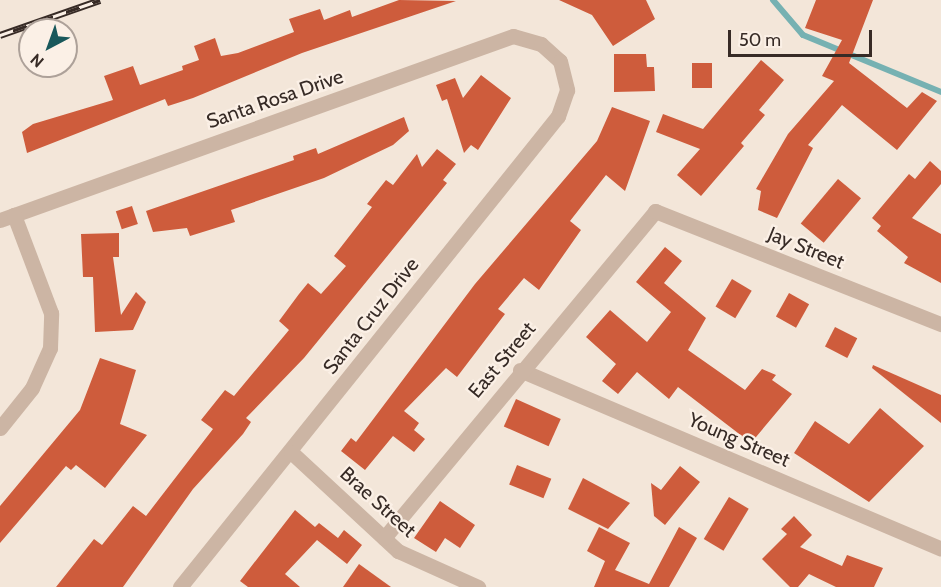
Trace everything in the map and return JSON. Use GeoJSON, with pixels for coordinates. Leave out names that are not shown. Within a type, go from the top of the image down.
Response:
{"type":"FeatureCollection","features":[{"type":"Feature","properties":{"kind":"street","name":"Santa Rosa Drive"},"geometry":{"type":"LineString","coordinates":[[7,217],[513,36],[541,44],[560,61]]}},
{"type":"Feature","properties":{"kind":"street","name":"Santa Cruz Drive"},"geometry":{"type":"LineString","coordinates":[[180,587],[291,452],[558,116],[567,90],[560,61]]}},
{"type":"Feature","properties":{"kind":"street","name":"Jay Street"},"geometry":{"type":"LineString","coordinates":[[655,211],[941,324]]}},
{"type":"Feature","properties":{"kind":"street","name":"East Street"},"geometry":{"type":"LineString","coordinates":[[384,538],[520,370],[655,211]]}},
{"type":"Feature","properties":{"kind":"street"},"geometry":{"type":"LineString","coordinates":[[0,428],[32,388],[50,348],[51,313],[7,217]]}},
{"type":"Feature","properties":{"kind":"street","name":"Young Street"},"geometry":{"type":"LineString","coordinates":[[520,370],[941,549]]}},
{"type":"Feature","properties":{"kind":"street","name":"Brae Street"},"geometry":{"type":"LineString","coordinates":[[291,452],[384,538],[417,561],[478,587]]}},
{"type":"Feature","properties":{"kind":"building"},"geometry":{"type":"Polygon","coordinates":[[[399,0],[456,1],[302,53],[193,98],[168,106],[165,99],[27,153],[22,132],[33,124],[113,100],[104,76],[133,66],[140,85],[183,70],[182,66],[199,60],[194,46],[215,38],[221,56],[238,53],[294,32],[289,19],[320,9],[324,20],[350,10],[352,17],[399,0]]]}},
{"type":"Feature","properties":{"kind":"building"},"geometry":{"type":"Polygon","coordinates":[[[559,0],[646,0],[655,19],[613,46],[592,15],[559,0]]]}},
{"type":"Feature","properties":{"kind":"building"},"geometry":{"type":"Polygon","coordinates":[[[816,0],[873,0],[849,63],[907,108],[922,92],[937,101],[897,150],[842,105],[808,145],[813,148],[777,218],[758,210],[761,191],[756,189],[788,134],[834,81],[822,76],[842,40],[805,28],[816,0]]]}},
{"type":"Feature","properties":{"kind":"building"},"geometry":{"type":"Polygon","coordinates":[[[614,54],[646,54],[647,67],[654,67],[655,91],[614,92],[614,54]]]}},
{"type":"Feature","properties":{"kind":"building"},"geometry":{"type":"Polygon","coordinates":[[[761,60],[784,80],[759,110],[765,115],[741,143],[744,146],[701,196],[677,175],[700,149],[656,132],[663,114],[703,129],[761,60]]]}},
{"type":"Feature","properties":{"kind":"building"},"geometry":{"type":"Polygon","coordinates":[[[692,63],[712,63],[712,88],[692,88],[692,63]]]}},
{"type":"Feature","properties":{"kind":"building"},"geometry":{"type":"Polygon","coordinates":[[[481,75],[511,98],[478,150],[471,145],[464,153],[447,99],[442,101],[436,85],[455,78],[463,98],[481,75]]]}},
{"type":"Feature","properties":{"kind":"building"},"geometry":{"type":"Polygon","coordinates":[[[612,107],[650,121],[625,191],[606,175],[570,221],[581,230],[539,290],[524,278],[498,309],[505,314],[457,377],[446,368],[404,411],[419,423],[414,430],[425,439],[414,452],[393,436],[365,470],[341,451],[351,438],[356,442],[475,284],[597,141],[612,107]]]}},
{"type":"Feature","properties":{"kind":"building"},"geometry":{"type":"Polygon","coordinates":[[[404,117],[409,131],[393,145],[324,178],[231,210],[235,222],[190,236],[187,228],[153,232],[146,211],[294,160],[293,156],[316,148],[318,154],[404,117]]]}},
{"type":"Feature","properties":{"kind":"building"},"geometry":{"type":"Polygon","coordinates":[[[437,149],[456,164],[443,180],[447,183],[304,358],[246,418],[251,422],[243,434],[193,489],[123,587],[56,587],[94,539],[102,545],[133,506],[146,516],[213,429],[201,420],[225,390],[234,396],[289,330],[279,321],[299,294],[308,283],[321,294],[346,266],[334,256],[372,207],[367,204],[386,180],[393,185],[417,154],[422,167],[437,149]]]}},
{"type":"Feature","properties":{"kind":"building"},"geometry":{"type":"Polygon","coordinates":[[[930,161],[941,171],[941,184],[912,218],[941,234],[941,283],[904,263],[908,257],[877,231],[881,226],[872,218],[909,174],[915,179],[930,161]]]}},
{"type":"Feature","properties":{"kind":"building"},"geometry":{"type":"Polygon","coordinates":[[[838,179],[861,198],[824,243],[801,223],[838,179]]]}},
{"type":"Feature","properties":{"kind":"building"},"geometry":{"type":"Polygon","coordinates":[[[132,206],[138,224],[122,229],[116,211],[132,206]]]}},
{"type":"Feature","properties":{"kind":"building"},"geometry":{"type":"Polygon","coordinates":[[[119,233],[119,257],[113,257],[121,315],[136,292],[146,302],[133,330],[95,332],[93,277],[83,277],[81,234],[119,233]]]}},
{"type":"Feature","properties":{"kind":"building"},"geometry":{"type":"Polygon","coordinates":[[[665,247],[682,261],[664,283],[706,318],[688,350],[745,390],[762,369],[776,375],[772,380],[792,394],[751,443],[678,387],[669,399],[637,372],[618,394],[602,381],[616,364],[586,337],[610,310],[647,342],[671,312],[636,282],[665,247]]]}},
{"type":"Feature","properties":{"kind":"building"},"geometry":{"type":"Polygon","coordinates":[[[732,279],[752,291],[735,318],[716,306],[732,279]]]}},
{"type":"Feature","properties":{"kind":"building"},"geometry":{"type":"Polygon","coordinates":[[[789,293],[809,304],[796,328],[776,317],[789,293]]]}},
{"type":"Feature","properties":{"kind":"building"},"geometry":{"type":"Polygon","coordinates":[[[835,327],[857,338],[847,358],[825,347],[835,327]]]}},
{"type":"Feature","properties":{"kind":"building"},"geometry":{"type":"Polygon","coordinates":[[[100,358],[136,370],[120,424],[147,435],[105,488],[76,465],[71,470],[66,466],[0,543],[0,506],[80,410],[100,358]]]}},
{"type":"Feature","properties":{"kind":"building"},"geometry":{"type":"Polygon","coordinates":[[[873,365],[941,395],[941,423],[872,368],[873,365]]]}},
{"type":"Feature","properties":{"kind":"building"},"geometry":{"type":"Polygon","coordinates":[[[516,399],[561,419],[549,446],[504,426],[516,399]]]}},
{"type":"Feature","properties":{"kind":"building"},"geometry":{"type":"Polygon","coordinates":[[[880,408],[924,446],[869,502],[794,453],[815,421],[849,444],[880,408]]]}},
{"type":"Feature","properties":{"kind":"building"},"geometry":{"type":"Polygon","coordinates":[[[517,465],[551,479],[543,498],[509,484],[517,465]]]}},
{"type":"Feature","properties":{"kind":"building"},"geometry":{"type":"Polygon","coordinates":[[[680,466],[700,482],[665,525],[654,516],[651,483],[661,490],[680,466]]]}},
{"type":"Feature","properties":{"kind":"building"},"geometry":{"type":"Polygon","coordinates":[[[583,478],[630,503],[608,529],[568,509],[583,478]]]}},
{"type":"Feature","properties":{"kind":"building"},"geometry":{"type":"Polygon","coordinates":[[[729,497],[749,509],[723,551],[704,539],[729,497]]]}},
{"type":"Feature","properties":{"kind":"building"},"geometry":{"type":"Polygon","coordinates":[[[440,501],[475,525],[460,548],[445,538],[436,552],[414,538],[440,501]]]}},
{"type":"Feature","properties":{"kind":"building"},"geometry":{"type":"Polygon","coordinates":[[[295,510],[315,527],[319,523],[338,538],[344,530],[362,545],[347,564],[317,540],[285,574],[300,587],[248,587],[240,581],[295,510]]]}},
{"type":"Feature","properties":{"kind":"building"},"geometry":{"type":"Polygon","coordinates":[[[794,516],[812,535],[800,547],[842,566],[847,555],[883,568],[874,587],[836,587],[809,574],[798,587],[790,587],[762,559],[787,534],[781,529],[794,516]]]}},
{"type":"Feature","properties":{"kind":"building"},"geometry":{"type":"Polygon","coordinates":[[[599,527],[630,543],[615,570],[649,584],[679,527],[697,538],[669,587],[594,587],[605,561],[587,551],[599,527]]]}},
{"type":"Feature","properties":{"kind":"building"},"geometry":{"type":"Polygon","coordinates":[[[359,564],[391,587],[343,587],[359,564]]]}},
{"type":"Feature","properties":{"kind":"waterway"},"geometry":{"type":"LineString","coordinates":[[773,0],[803,35],[941,92]]}},
{"type":"Feature","properties":{"kind":"railway"},"geometry":{"type":"LineString","coordinates":[[0,35],[100,0]]}}]}
